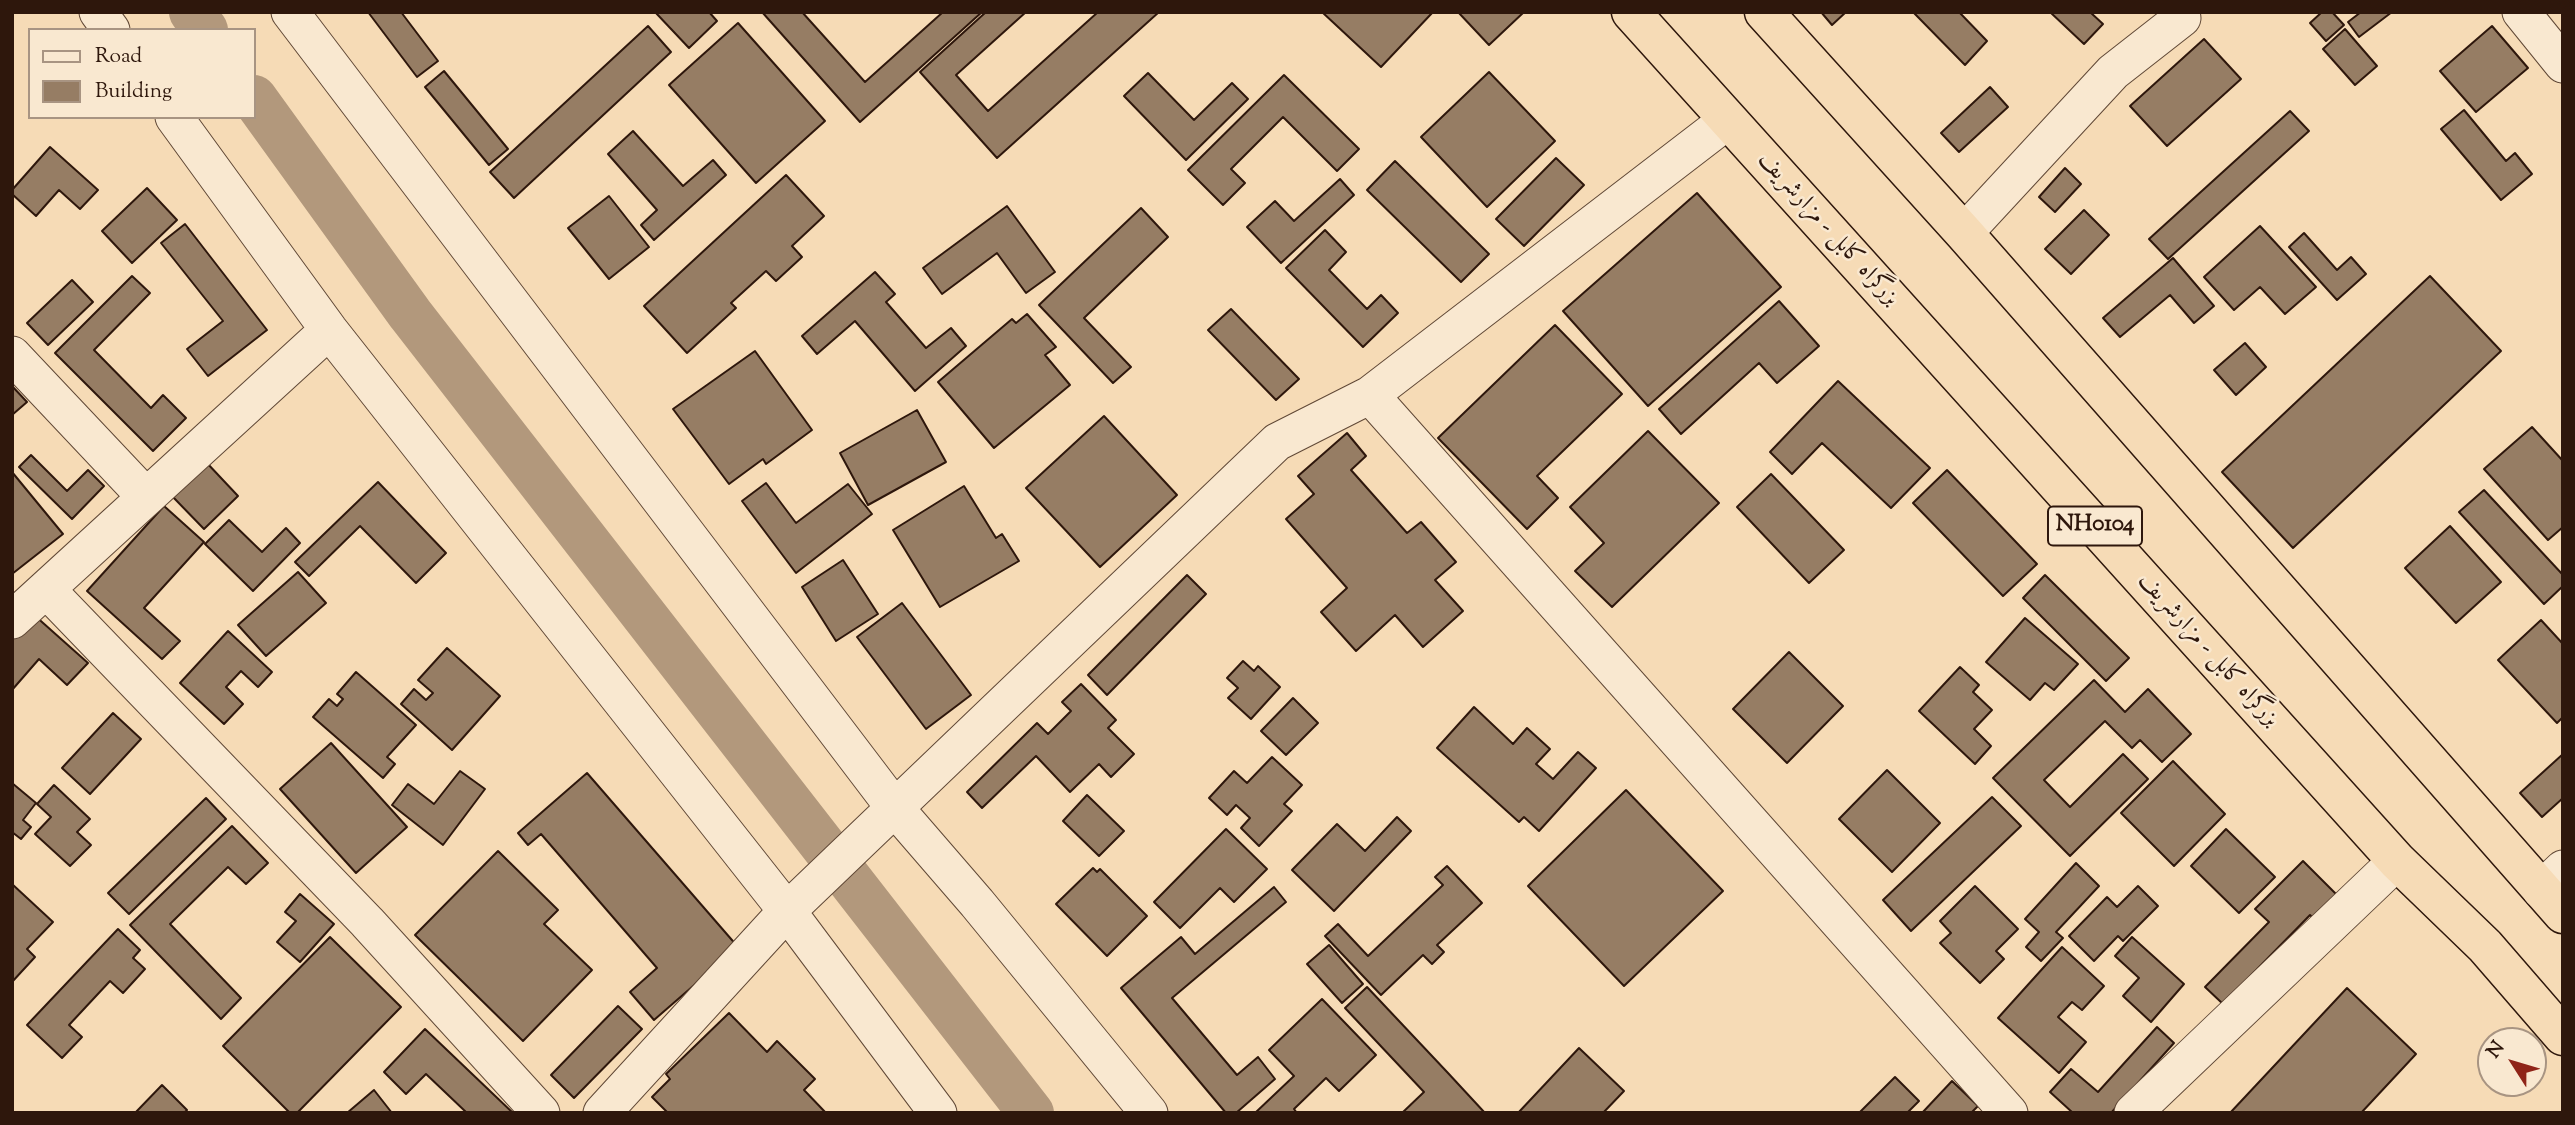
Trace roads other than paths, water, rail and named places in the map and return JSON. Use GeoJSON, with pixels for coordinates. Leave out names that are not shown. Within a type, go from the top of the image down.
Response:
{"type":"FeatureCollection","features":[{"type":"Feature","properties":{"kind":"highway","name":"بزرگراه کابل - مزارشریف"},"geometry":{"type":"LineString","coordinates":[[1631,12],[2397,861],[2485,946],[2563,1036]]}},
{"type":"Feature","properties":{"kind":"highway"},"geometry":{"type":"LineString","coordinates":[[1764,12],[2556,891]]}},
{"type":"Feature","properties":{"kind":"street"},"geometry":{"type":"LineString","coordinates":[[98,12],[110,28]]}},
{"type":"Feature","properties":{"kind":"street"},"geometry":{"type":"LineString","coordinates":[[289,12],[894,807],[1149,1113]]}},
{"type":"Feature","properties":{"kind":"street"},"geometry":{"type":"LineString","coordinates":[[2521,12],[2563,65]]}},
{"type":"Feature","properties":{"kind":"street"},"geometry":{"type":"LineString","coordinates":[[1964,233],[2113,72],[2182,18]]}},
{"type":"Feature","properties":{"kind":"street"},"geometry":{"type":"LineString","coordinates":[[175,119],[329,330],[787,911],[938,1113]]}},
{"type":"Feature","properties":{"kind":"street"},"geometry":{"type":"LineString","coordinates":[[603,1113],[787,911],[1277,442],[1370,395],[1728,120]]}},
{"type":"Feature","properties":{"kind":"street"},"geometry":{"type":"LineString","coordinates":[[12,621],[329,330]]}},
{"type":"Feature","properties":{"kind":"street"},"geometry":{"type":"LineString","coordinates":[[12,355],[146,497]]}},
{"type":"Feature","properties":{"kind":"street"},"geometry":{"type":"LineString","coordinates":[[1370,395],[2009,1113]]}},
{"type":"Feature","properties":{"kind":"street"},"geometry":{"type":"LineString","coordinates":[[46,589],[367,922],[541,1113]]}},
{"type":"Feature","properties":{"kind":"street"},"geometry":{"type":"LineString","coordinates":[[2133,1113],[2397,861]]}},
{"type":"Feature","properties":{"kind":"waterway"},"geometry":{"type":"LineString","coordinates":[[192,12],[204,28]]}},
{"type":"Feature","properties":{"kind":"waterway"},"geometry":{"type":"LineString","coordinates":[[256,101],[410,314],[1031,1113]]}}]}
